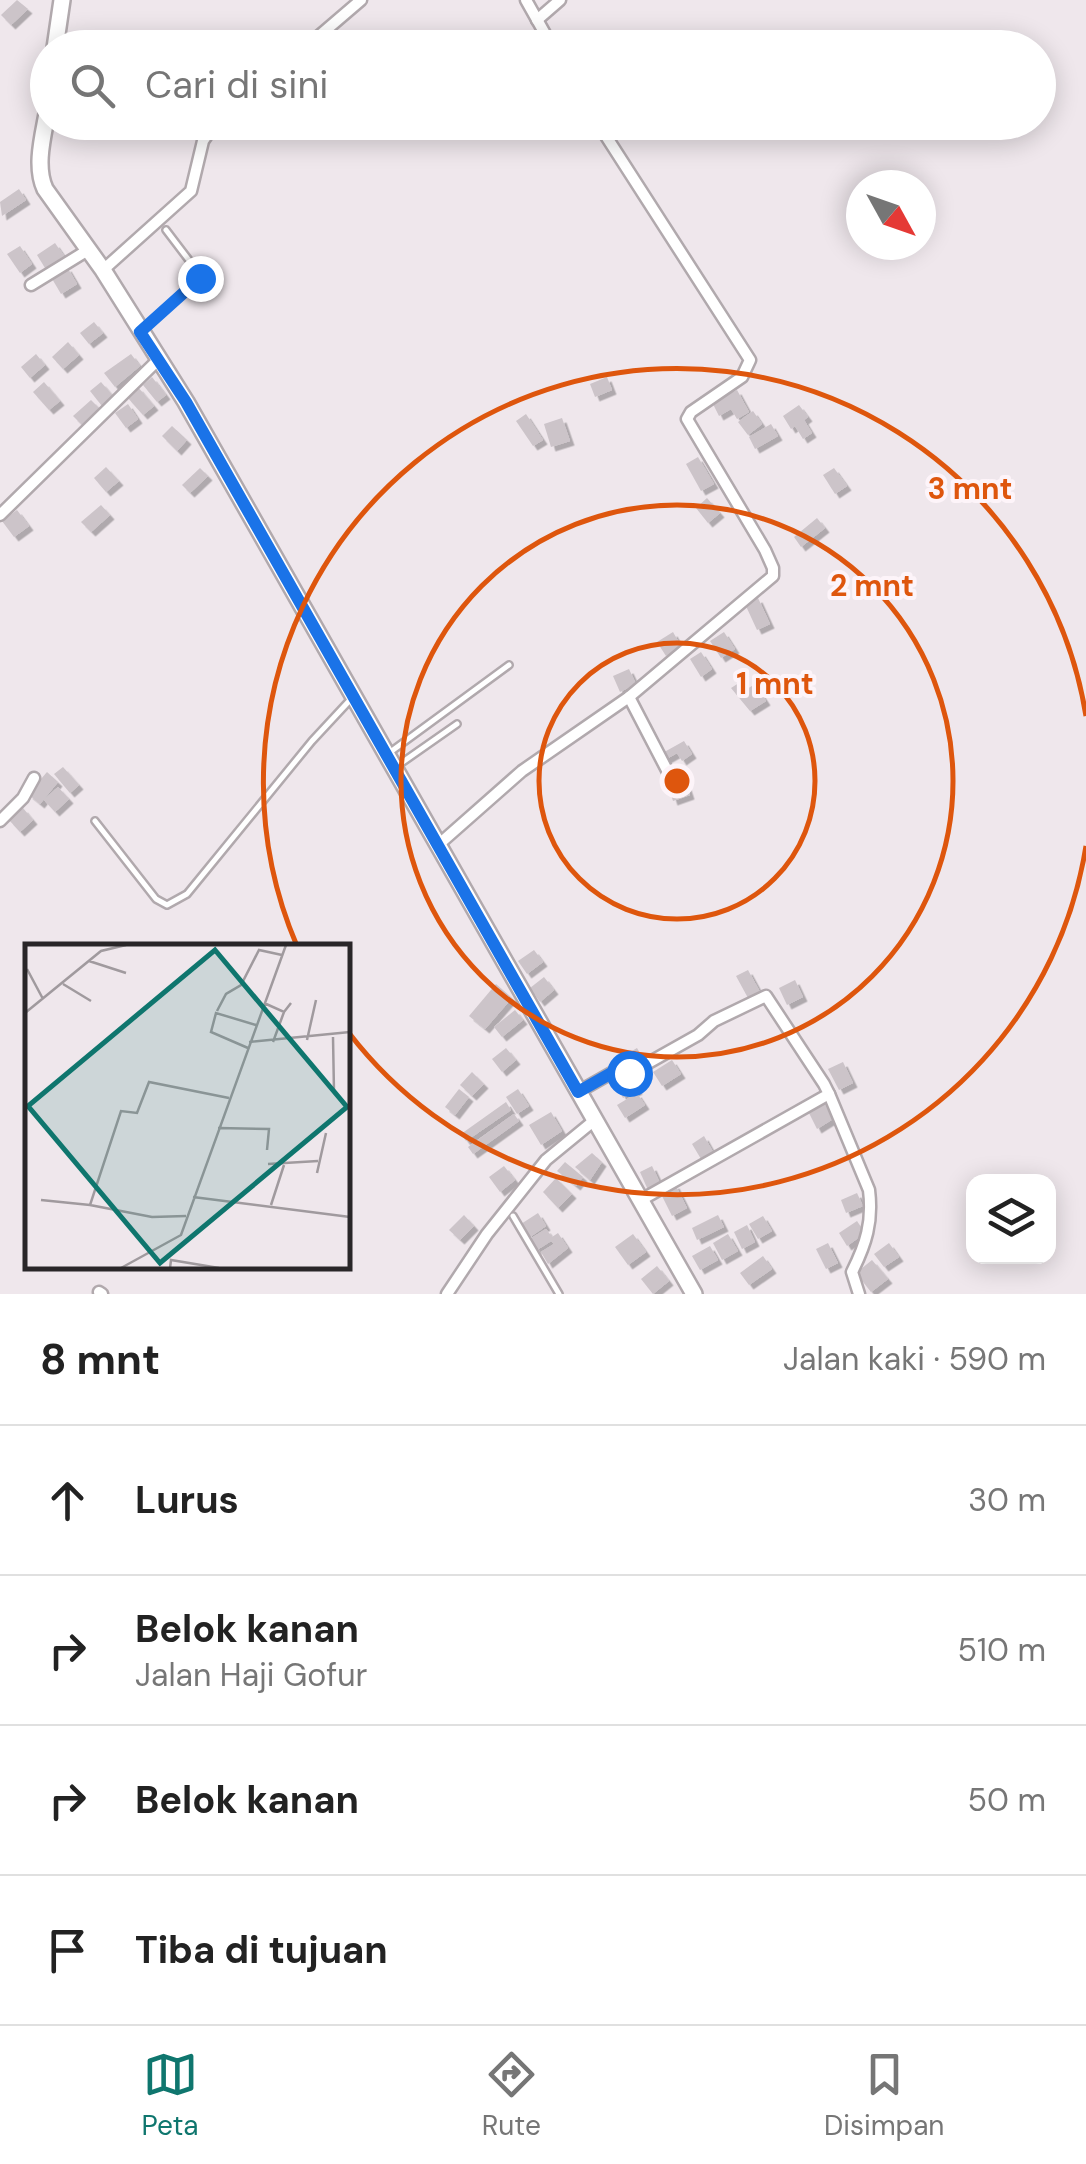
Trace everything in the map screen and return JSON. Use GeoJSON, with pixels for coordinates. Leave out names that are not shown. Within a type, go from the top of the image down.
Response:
{"type":"FeatureCollection","features":[{"type":"Feature","properties":{"kind":"street"},"geometry":{"type":"LineString","coordinates":[[58,30],[62,0]]}},
{"type":"Feature","properties":{"kind":"street"},"geometry":{"type":"LineString","coordinates":[[326,30],[362,0]]}},
{"type":"Feature","properties":{"kind":"street"},"geometry":{"type":"LineString","coordinates":[[526,0],[543,30]]}},
{"type":"Feature","properties":{"kind":"street"},"geometry":{"type":"LineString","coordinates":[[537,20],[560,0]]}},
{"type":"Feature","properties":{"kind":"street"},"geometry":{"type":"LineString","coordinates":[[45,140],[41,179],[186,402],[694,1294]]}},
{"type":"Feature","properties":{"kind":"street"},"geometry":{"type":"LineString","coordinates":[[103,270],[193,188],[205,140]]}},
{"type":"Feature","properties":{"kind":"street"},"geometry":{"type":"LineString","coordinates":[[437,846],[522,771],[629,698],[679,652],[768,584],[774,573],[765,550],[688,419],[691,412],[742,377],[750,360],[608,140]]}},
{"type":"Feature","properties":{"kind":"street"},"geometry":{"type":"LineString","coordinates":[[31,285],[88,250]]}},
{"type":"Feature","properties":{"kind":"street"},"geometry":{"type":"LineString","coordinates":[[0,516],[158,360]]}},
{"type":"Feature","properties":{"kind":"street"},"geometry":{"type":"LineString","coordinates":[[629,698],[668,772]]}},
{"type":"Feature","properties":{"kind":"street"},"geometry":{"type":"LineString","coordinates":[[0,821],[23,798],[34,778]]}},
{"type":"Feature","properties":{"kind":"street"},"geometry":{"type":"LineString","coordinates":[[578,1092],[615,1071],[634,1072],[714,1022],[766,996],[829,1094],[870,1190],[866,1241],[852,1272],[859,1294]]}},
{"type":"Feature","properties":{"kind":"street"},"geometry":{"type":"LineString","coordinates":[[641,1200],[829,1094]]}},
{"type":"Feature","properties":{"kind":"street"},"geometry":{"type":"LineString","coordinates":[[447,1294],[546,1160],[596,1120]]}},
{"type":"Feature","properties":{"kind":"lane"},"geometry":{"type":"LineString","coordinates":[[140,332],[201,276],[166,230]]}},
{"type":"Feature","properties":{"kind":"lane"},"geometry":{"type":"LineString","coordinates":[[391,761],[508,665]]}},
{"type":"Feature","properties":{"kind":"lane"},"geometry":{"type":"LineString","coordinates":[[95,821],[156,899],[168,905],[176,902],[353,697]]}},
{"type":"Feature","properties":{"kind":"lane"},"geometry":{"type":"LineString","coordinates":[[391,761],[457,724]]}},
{"type":"Feature","properties":{"kind":"lane"},"geometry":{"type":"LineString","coordinates":[[513,1216],[559,1294]]}},
{"type":"Feature","properties":{"kind":"building"},"geometry":{"type":"Polygon","coordinates":[[[17,0],[28,9],[11,25],[1,15],[17,0]]]}},
{"type":"Feature","properties":{"kind":"building"},"geometry":{"type":"Polygon","coordinates":[[[19,189],[26,200],[2,216],[0,202],[19,189]]]}},
{"type":"Feature","properties":{"kind":"building"},"geometry":{"type":"Polygon","coordinates":[[[55,243],[64,256],[45,268],[37,255],[55,243]]]}},
{"type":"Feature","properties":{"kind":"building"},"geometry":{"type":"Polygon","coordinates":[[[20,246],[32,264],[20,273],[7,254],[20,246]]]}},
{"type":"Feature","properties":{"kind":"building"},"geometry":{"type":"Polygon","coordinates":[[[67,267],[77,284],[61,294],[51,277],[67,267]]]}},
{"type":"Feature","properties":{"kind":"building"},"geometry":{"type":"Polygon","coordinates":[[[94,322],[103,333],[89,344],[80,333],[94,322]]]}},
{"type":"Feature","properties":{"kind":"building"},"geometry":{"type":"Polygon","coordinates":[[[68,342],[79,355],[63,369],[52,357],[68,342]]]}},
{"type":"Feature","properties":{"kind":"building"},"geometry":{"type":"Polygon","coordinates":[[[36,354],[45,365],[30,378],[21,367],[36,354]]]}},
{"type":"Feature","properties":{"kind":"building"},"geometry":{"type":"Polygon","coordinates":[[[131,354],[140,366],[115,387],[104,373],[131,354]]]}},
{"type":"Feature","properties":{"kind":"building"},"geometry":{"type":"Polygon","coordinates":[[[152,377],[166,395],[157,402],[143,385],[152,377]]]}},
{"type":"Feature","properties":{"kind":"building"},"geometry":{"type":"Polygon","coordinates":[[[607,377],[612,390],[595,397],[590,384],[607,377]]]}},
{"type":"Feature","properties":{"kind":"building"},"geometry":{"type":"Polygon","coordinates":[[[44,382],[60,401],[49,410],[33,392],[44,382]]]}},
{"type":"Feature","properties":{"kind":"building"},"geometry":{"type":"Polygon","coordinates":[[[101,382],[113,396],[102,406],[90,391],[101,382]]]}},
{"type":"Feature","properties":{"kind":"building"},"geometry":{"type":"Polygon","coordinates":[[[138,387],[154,406],[143,415],[127,397],[138,387]]]}},
{"type":"Feature","properties":{"kind":"building"},"geometry":{"type":"Polygon","coordinates":[[[737,390],[749,412],[737,419],[731,409],[719,416],[712,402],[737,390]]]}},
{"type":"Feature","properties":{"kind":"building"},"geometry":{"type":"Polygon","coordinates":[[[91,400],[100,409],[82,425],[73,416],[91,400]]]}},
{"type":"Feature","properties":{"kind":"building"},"geometry":{"type":"Polygon","coordinates":[[[128,404],[138,419],[126,428],[115,413],[128,404]]]}},
{"type":"Feature","properties":{"kind":"building"},"geometry":{"type":"Polygon","coordinates":[[[799,405],[808,417],[804,420],[812,433],[803,439],[783,416],[799,405]]]}},
{"type":"Feature","properties":{"kind":"building"},"geometry":{"type":"Polygon","coordinates":[[[753,411],[762,424],[748,435],[738,422],[753,411]]]}},
{"type":"Feature","properties":{"kind":"building"},"geometry":{"type":"Polygon","coordinates":[[[526,414],[543,440],[533,446],[516,421],[526,414]]]}},
{"type":"Feature","properties":{"kind":"building"},"geometry":{"type":"Polygon","coordinates":[[[562,418],[570,441],[551,447],[544,424],[562,418]]]}},
{"type":"Feature","properties":{"kind":"building"},"geometry":{"type":"Polygon","coordinates":[[[771,424],[778,436],[755,449],[749,437],[771,424]]]}},
{"type":"Feature","properties":{"kind":"building"},"geometry":{"type":"Polygon","coordinates":[[[172,426],[187,440],[177,451],[162,436],[172,426]]]}},
{"type":"Feature","properties":{"kind":"building"},"geometry":{"type":"Polygon","coordinates":[[[698,457],[714,484],[701,491],[686,464],[698,457]]]}},
{"type":"Feature","properties":{"kind":"building"},"geometry":{"type":"Polygon","coordinates":[[[106,467],[119,481],[106,492],[94,478],[106,467]]]}},
{"type":"Feature","properties":{"kind":"building"},"geometry":{"type":"Polygon","coordinates":[[[200,468],[208,476],[190,493],[182,485],[200,468]]]}},
{"type":"Feature","properties":{"kind":"building"},"geometry":{"type":"Polygon","coordinates":[[[834,468],[847,486],[835,494],[823,475],[834,468]]]}},
{"type":"Feature","properties":{"kind":"building"},"geometry":{"type":"Polygon","coordinates":[[[707,498],[720,513],[708,523],[696,508],[707,498]]]}},
{"type":"Feature","properties":{"kind":"building"},"geometry":{"type":"Polygon","coordinates":[[[101,505],[110,515],[91,532],[81,522],[101,505]]]}},
{"type":"Feature","properties":{"kind":"building"},"geometry":{"type":"Polygon","coordinates":[[[17,510],[29,526],[14,537],[2,521],[17,510]]]}},
{"type":"Feature","properties":{"kind":"building"},"geometry":{"type":"Polygon","coordinates":[[[817,518],[825,528],[801,547],[794,537],[817,518]]]}},
{"type":"Feature","properties":{"kind":"building"},"geometry":{"type":"Polygon","coordinates":[[[758,598],[770,624],[757,630],[745,604],[758,598]]]}},
{"type":"Feature","properties":{"kind":"building"},"geometry":{"type":"Polygon","coordinates":[[[673,632],[681,646],[666,656],[657,642],[673,632]]]}},
{"type":"Feature","properties":{"kind":"building"},"geometry":{"type":"Polygon","coordinates":[[[724,632],[735,649],[721,658],[710,641],[724,632]]]}},
{"type":"Feature","properties":{"kind":"building"},"geometry":{"type":"Polygon","coordinates":[[[701,652],[712,669],[701,677],[690,659],[701,652]]]}},
{"type":"Feature","properties":{"kind":"building"},"geometry":{"type":"Polygon","coordinates":[[[629,669],[636,684],[620,692],[613,676],[629,669]]]}},
{"type":"Feature","properties":{"kind":"building"},"geometry":{"type":"Polygon","coordinates":[[[742,681],[747,689],[755,684],[766,701],[750,711],[731,688],[742,681]]]}},
{"type":"Feature","properties":{"kind":"building"},"geometry":{"type":"Polygon","coordinates":[[[684,741],[692,754],[682,761],[677,753],[663,761],[659,755],[684,741]]]}},
{"type":"Feature","properties":{"kind":"building"},"geometry":{"type":"Polygon","coordinates":[[[63,767],[79,785],[70,793],[54,774],[63,767]]]}},
{"type":"Feature","properties":{"kind":"building"},"geometry":{"type":"Polygon","coordinates":[[[47,772],[58,782],[40,804],[28,794],[47,772]]]}},
{"type":"Feature","properties":{"kind":"building"},"geometry":{"type":"Polygon","coordinates":[[[683,773],[690,795],[673,801],[666,779],[683,773]]]}},
{"type":"Feature","properties":{"kind":"building"},"geometry":{"type":"Polygon","coordinates":[[[58,787],[69,799],[55,812],[44,800],[58,787]]]}},
{"type":"Feature","properties":{"kind":"building"},"geometry":{"type":"Polygon","coordinates":[[[23,808],[33,820],[20,832],[9,820],[23,808]]]}},
{"type":"Feature","properties":{"kind":"building"},"geometry":{"type":"Polygon","coordinates":[[[534,950],[543,962],[527,974],[518,961],[534,950]]]}},
{"type":"Feature","properties":{"kind":"building"},"geometry":{"type":"Polygon","coordinates":[[[748,970],[760,992],[748,998],[736,976],[748,970]]]}},
{"type":"Feature","properties":{"kind":"building"},"geometry":{"type":"Polygon","coordinates":[[[544,977],[554,990],[540,1002],[530,988],[544,977]]]}},
{"type":"Feature","properties":{"kind":"building"},"geometry":{"type":"Polygon","coordinates":[[[795,980],[803,997],[787,1005],[779,988],[795,980]]]}},
{"type":"Feature","properties":{"kind":"building"},"geometry":{"type":"Polygon","coordinates":[[[496,984],[512,998],[485,1029],[469,1016],[496,984]]]}},
{"type":"Feature","properties":{"kind":"building"},"geometry":{"type":"Polygon","coordinates":[[[515,1010],[523,1020],[502,1037],[494,1027],[515,1010]]]}},
{"type":"Feature","properties":{"kind":"building"},"geometry":{"type":"Polygon","coordinates":[[[506,1048],[516,1060],[502,1072],[492,1059],[506,1048]]]}},
{"type":"Feature","properties":{"kind":"building"},"geometry":{"type":"Polygon","coordinates":[[[637,1048],[644,1060],[626,1070],[620,1058],[637,1048]]]}},
{"type":"Feature","properties":{"kind":"building"},"geometry":{"type":"Polygon","coordinates":[[[672,1060],[681,1074],[662,1086],[653,1072],[672,1060]]]}},
{"type":"Feature","properties":{"kind":"building"},"geometry":{"type":"Polygon","coordinates":[[[843,1062],[853,1083],[839,1090],[828,1069],[843,1062]]]}},
{"type":"Feature","properties":{"kind":"building"},"geometry":{"type":"Polygon","coordinates":[[[472,1072],[484,1084],[472,1096],[460,1085],[472,1072]]]}},
{"type":"Feature","properties":{"kind":"building"},"geometry":{"type":"Polygon","coordinates":[[[631,1077],[638,1090],[623,1098],[616,1084],[631,1077]]]}},
{"type":"Feature","properties":{"kind":"building"},"geometry":{"type":"Polygon","coordinates":[[[459,1089],[469,1097],[455,1115],[445,1107],[459,1089]]]}},
{"type":"Feature","properties":{"kind":"building"},"geometry":{"type":"Polygon","coordinates":[[[518,1089],[529,1106],[517,1114],[506,1097],[518,1089]]]}},
{"type":"Feature","properties":{"kind":"building"},"geometry":{"type":"Polygon","coordinates":[[[637,1093],[645,1105],[625,1118],[617,1105],[637,1093]]]}},
{"type":"Feature","properties":{"kind":"building"},"geometry":{"type":"Polygon","coordinates":[[[506,1102],[511,1110],[466,1141],[461,1134],[506,1102]]]}},
{"type":"Feature","properties":{"kind":"building"},"geometry":{"type":"Polygon","coordinates":[[[825,1104],[833,1119],[817,1129],[809,1113],[825,1104]]]}},
{"type":"Feature","properties":{"kind":"building"},"geometry":{"type":"Polygon","coordinates":[[[551,1112],[562,1131],[541,1145],[529,1125],[551,1112]]]}},
{"type":"Feature","properties":{"kind":"building"},"geometry":{"type":"Polygon","coordinates":[[[514,1114],[519,1121],[473,1154],[468,1147],[514,1114]]]}},
{"type":"Feature","properties":{"kind":"building"},"geometry":{"type":"Polygon","coordinates":[[[704,1136],[713,1152],[701,1159],[692,1144],[704,1136]]]}},
{"type":"Feature","properties":{"kind":"building"},"geometry":{"type":"Polygon","coordinates":[[[592,1153],[602,1162],[590,1180],[575,1167],[592,1153]]]}},
{"type":"Feature","properties":{"kind":"building"},"geometry":{"type":"Polygon","coordinates":[[[565,1162],[583,1177],[576,1186],[557,1171],[565,1162]]]}},
{"type":"Feature","properties":{"kind":"building"},"geometry":{"type":"Polygon","coordinates":[[[504,1166],[515,1180],[500,1192],[489,1177],[504,1166]]]}},
{"type":"Feature","properties":{"kind":"building"},"geometry":{"type":"Polygon","coordinates":[[[652,1166],[660,1183],[648,1190],[640,1172],[652,1166]]]}},
{"type":"Feature","properties":{"kind":"building"},"geometry":{"type":"Polygon","coordinates":[[[556,1178],[572,1194],[558,1208],[543,1192],[556,1178]]]}},
{"type":"Feature","properties":{"kind":"building"},"geometry":{"type":"Polygon","coordinates":[[[675,1184],[687,1208],[672,1216],[660,1192],[675,1184]]]}},
{"type":"Feature","properties":{"kind":"building"},"geometry":{"type":"Polygon","coordinates":[[[857,1193],[863,1206],[846,1213],[841,1200],[857,1193]]]}},
{"type":"Feature","properties":{"kind":"building"},"geometry":{"type":"Polygon","coordinates":[[[538,1213],[546,1226],[530,1237],[521,1224],[538,1213]]]}},
{"type":"Feature","properties":{"kind":"building"},"geometry":{"type":"Polygon","coordinates":[[[464,1215],[474,1226],[460,1240],[449,1230],[464,1215]]]}},
{"type":"Feature","properties":{"kind":"building"},"geometry":{"type":"Polygon","coordinates":[[[718,1215],[724,1227],[697,1240],[692,1228],[718,1215]]]}},
{"type":"Feature","properties":{"kind":"building"},"geometry":{"type":"Polygon","coordinates":[[[763,1216],[772,1231],[758,1239],[749,1224],[763,1216]]]}},
{"type":"Feature","properties":{"kind":"building"},"geometry":{"type":"Polygon","coordinates":[[[857,1221],[865,1233],[847,1246],[839,1233],[857,1221]]]}},
{"type":"Feature","properties":{"kind":"building"},"geometry":{"type":"Polygon","coordinates":[[[747,1225],[755,1242],[742,1249],[734,1232],[747,1225]]]}},
{"type":"Feature","properties":{"kind":"building"},"geometry":{"type":"Polygon","coordinates":[[[546,1229],[552,1237],[558,1233],[568,1248],[548,1264],[541,1252],[554,1244],[551,1241],[537,1250],[530,1239],[546,1229]]]}},
{"type":"Feature","properties":{"kind":"building"},"geometry":{"type":"Polygon","coordinates":[[[633,1234],[646,1252],[628,1265],[615,1247],[633,1234]]]}},
{"type":"Feature","properties":{"kind":"building"},"geometry":{"type":"Polygon","coordinates":[[[728,1234],[738,1251],[722,1260],[713,1243],[728,1234]]]}},
{"type":"Feature","properties":{"kind":"building"},"geometry":{"type":"Polygon","coordinates":[[[828,1243],[838,1263],[826,1269],[816,1249],[828,1243]]]}},
{"type":"Feature","properties":{"kind":"building"},"geometry":{"type":"Polygon","coordinates":[[[889,1243],[899,1257],[884,1267],[874,1254],[889,1243]]]}},
{"type":"Feature","properties":{"kind":"building"},"geometry":{"type":"Polygon","coordinates":[[[710,1246],[718,1260],[700,1270],[692,1256],[710,1246]]]}},
{"type":"Feature","properties":{"kind":"building"},"geometry":{"type":"Polygon","coordinates":[[[763,1256],[772,1269],[749,1285],[740,1273],[763,1256]]]}},
{"type":"Feature","properties":{"kind":"building"},"geometry":{"type":"Polygon","coordinates":[[[872,1260],[888,1279],[871,1292],[856,1273],[872,1260]]]}},
{"type":"Feature","properties":{"kind":"building"},"geometry":{"type":"Polygon","coordinates":[[[657,1266],[669,1281],[653,1294],[641,1279],[657,1266]]]}},
{"type":"Feature","properties":{"kind":"route"},"geometry":{"type":"LineString","coordinates":[[200,278],[140,332],[186,402],[578,1092],[615,1071],[629,1073]]}}]}
